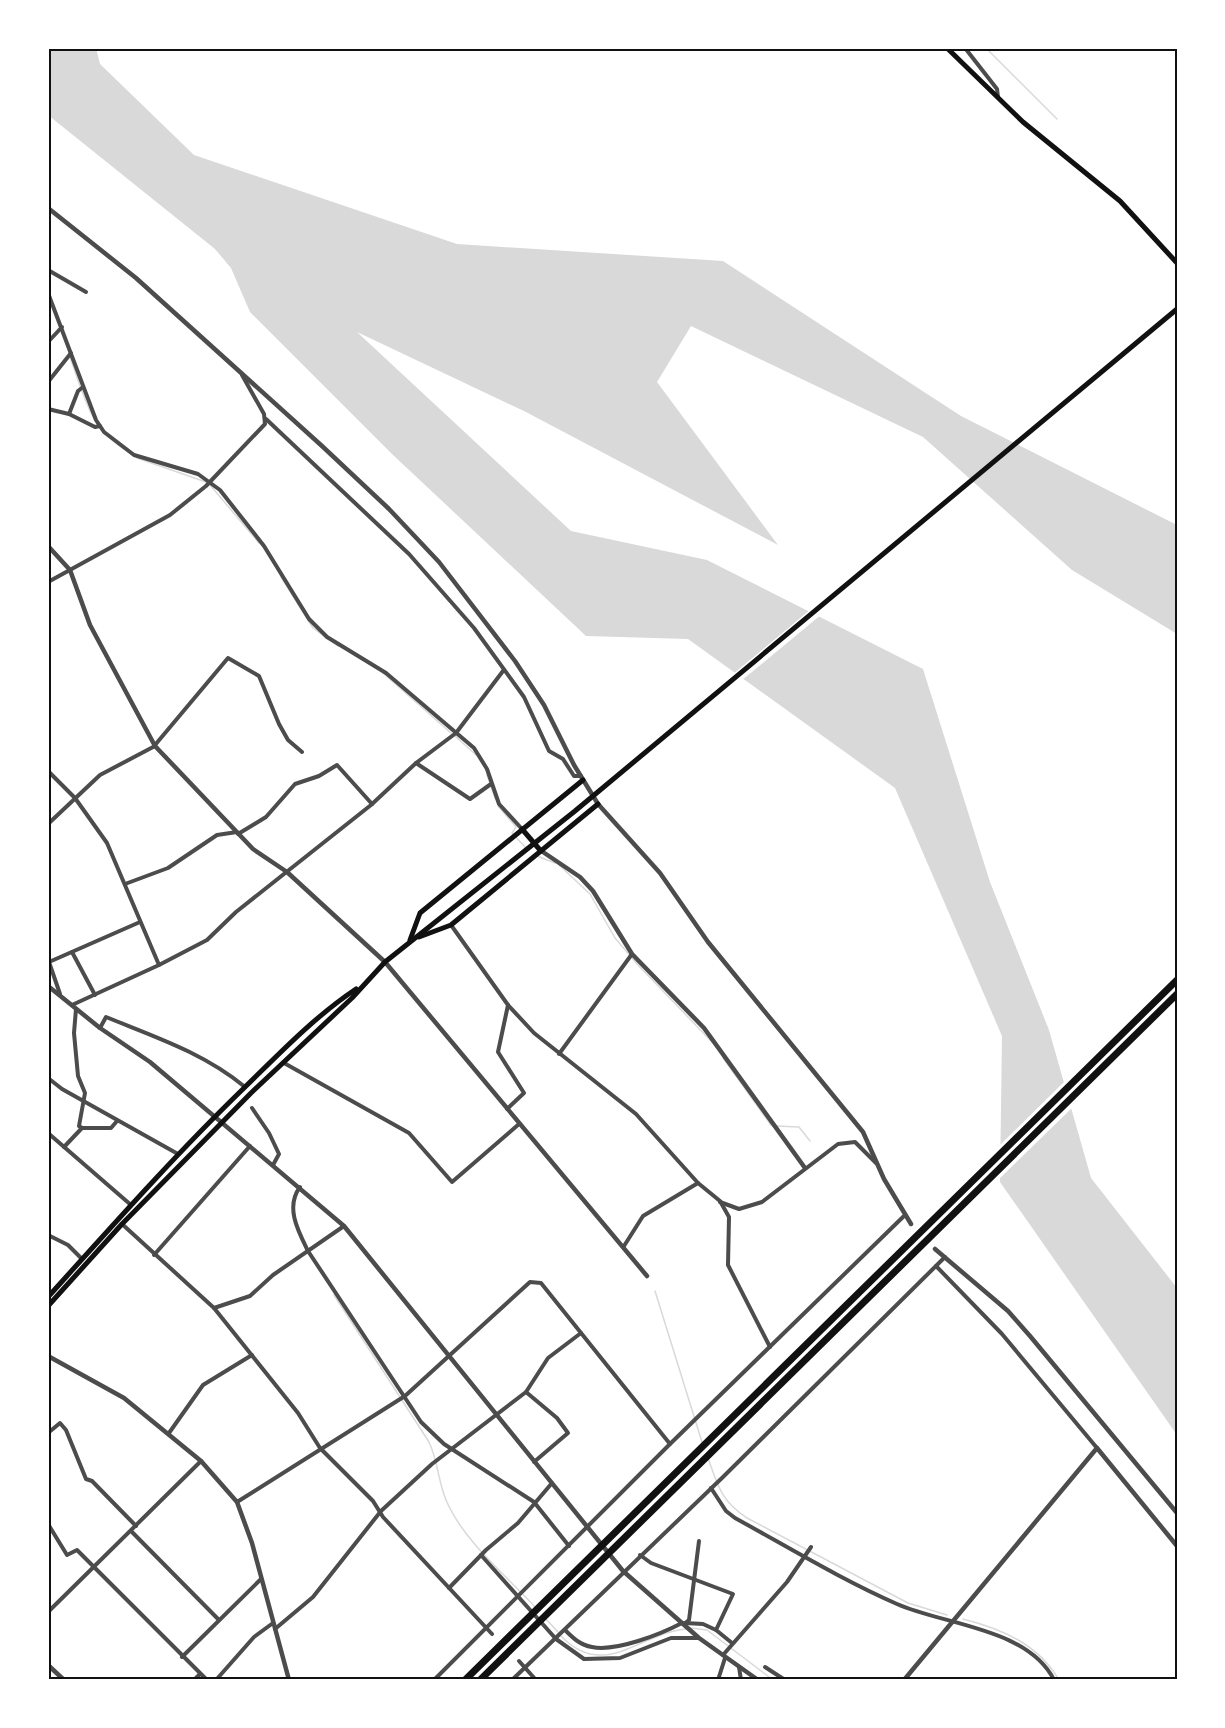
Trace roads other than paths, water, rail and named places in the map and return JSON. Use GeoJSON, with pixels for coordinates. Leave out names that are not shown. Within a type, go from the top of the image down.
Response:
{"type":"FeatureCollection","features":[{"type":"Feature","properties":{"kind":"highway"},"geometry":{"type":"LineString","coordinates":[[465,1680],[1177,980]]}},
{"type":"Feature","properties":{"kind":"highway"},"geometry":{"type":"LineString","coordinates":[[480,1680],[1177,994]]}},
{"type":"Feature","properties":{"kind":"main road"},"geometry":{"type":"LineString","coordinates":[[947,48],[1023,122],[1120,201],[1177,263]]}},
{"type":"Feature","properties":{"kind":"main road"},"geometry":{"type":"LineString","coordinates":[[48,1306],[122,1224],[222,1123],[352,998],[385,962],[574,811],[1177,309]]}},
{"type":"Feature","properties":{"kind":"main road"},"geometry":{"type":"LineString","coordinates":[[409,941],[420,913],[582,778]]}},
{"type":"Feature","properties":{"kind":"main road"},"geometry":{"type":"LineString","coordinates":[[409,941],[451,925],[598,804]]}},
{"type":"Feature","properties":{"kind":"main road"},"geometry":{"type":"LineString","coordinates":[[520,831],[539,851]]}},
{"type":"Feature","properties":{"kind":"main road"},"geometry":{"type":"LineString","coordinates":[[48,1297],[214,1116],[275,1057],[337,1002],[360,987]]}},
{"type":"Feature","properties":{"kind":"street"},"geometry":{"type":"LineString","coordinates":[[964,48],[998,89],[998,98]]}},
{"type":"Feature","properties":{"kind":"street"},"geometry":{"type":"LineString","coordinates":[[48,208],[136,278],[240,372],[389,509],[439,562],[515,661],[544,705],[598,804],[660,873],[708,942],[863,1132],[910,1224]]}},
{"type":"Feature","properties":{"kind":"street"},"geometry":{"type":"LineString","coordinates":[[48,270],[86,292]]}},
{"type":"Feature","properties":{"kind":"street"},"geometry":{"type":"LineString","coordinates":[[48,293],[98,427]]}},
{"type":"Feature","properties":{"kind":"street"},"geometry":{"type":"LineString","coordinates":[[48,342],[62,327]]}},
{"type":"Feature","properties":{"kind":"street"},"geometry":{"type":"LineString","coordinates":[[48,382],[71,353]]}},
{"type":"Feature","properties":{"kind":"street"},"geometry":{"type":"LineString","coordinates":[[240,372],[266,419],[409,554],[474,628],[524,697],[549,751],[563,759],[574,776],[582,778]]}},
{"type":"Feature","properties":{"kind":"street"},"geometry":{"type":"LineString","coordinates":[[69,414],[78,391],[83,387]]}},
{"type":"Feature","properties":{"kind":"street"},"geometry":{"type":"LineString","coordinates":[[48,409],[69,414],[98,427],[134,455],[198,474],[209,480],[264,546],[309,619],[327,637],[386,673],[478,753],[487,769],[490,785],[506,813],[520,831]]}},
{"type":"Feature","properties":{"kind":"street"},"geometry":{"type":"LineString","coordinates":[[48,582],[170,515],[206,486],[209,480],[265,424],[266,419]]}},
{"type":"Feature","properties":{"kind":"street"},"geometry":{"type":"LineString","coordinates":[[48,546],[70,570],[90,625],[155,745],[204,794],[253,849],[287,872],[385,962],[647,1276]]}},
{"type":"Feature","properties":{"kind":"street"},"geometry":{"type":"LineString","coordinates":[[48,824],[100,775],[155,745],[228,658],[258,676],[284,732],[302,752]]}},
{"type":"Feature","properties":{"kind":"street"},"geometry":{"type":"LineString","coordinates":[[74,1007],[207,940],[236,912],[372,804],[416,763],[450,738],[503,671]]}},
{"type":"Feature","properties":{"kind":"street"},"geometry":{"type":"LineString","coordinates":[[416,763],[470,799],[490,785]]}},
{"type":"Feature","properties":{"kind":"street"},"geometry":{"type":"LineString","coordinates":[[125,884],[168,868],[217,835],[237,833],[266,817],[296,784],[319,776],[337,765],[372,804]]}},
{"type":"Feature","properties":{"kind":"street"},"geometry":{"type":"LineString","coordinates":[[48,771],[75,798],[107,843],[159,965]]}},
{"type":"Feature","properties":{"kind":"street"},"geometry":{"type":"LineString","coordinates":[[539,851],[580,877],[593,891],[630,956],[704,1028],[805,1168]]}},
{"type":"Feature","properties":{"kind":"street"},"geometry":{"type":"LineString","coordinates":[[60,995],[49,962],[140,921]]}},
{"type":"Feature","properties":{"kind":"street"},"geometry":{"type":"LineString","coordinates":[[451,925],[508,1005],[534,1033],[636,1114],[698,1183],[720,1201],[739,1209],[762,1202],[838,1144],[846,1142],[855,1142],[878,1165]]}},
{"type":"Feature","properties":{"kind":"street"},"geometry":{"type":"LineString","coordinates":[[72,952],[95,995]]}},
{"type":"Feature","properties":{"kind":"street"},"geometry":{"type":"LineString","coordinates":[[559,1054],[630,956]]}},
{"type":"Feature","properties":{"kind":"street"},"geometry":{"type":"LineString","coordinates":[[48,986],[100,1028],[150,1062],[344,1226],[623,1572],[699,1638],[758,1680]]}},
{"type":"Feature","properties":{"kind":"street"},"geometry":{"type":"LineString","coordinates":[[507,1109],[524,1093],[498,1052],[508,1005]]}},
{"type":"Feature","properties":{"kind":"street"},"geometry":{"type":"LineString","coordinates":[[74,1007],[78,1076],[85,1093],[77,1122],[82,1128]]}},
{"type":"Feature","properties":{"kind":"street"},"geometry":{"type":"LineString","coordinates":[[100,1028],[106,1017],[188,1050],[226,1071],[245,1087]]}},
{"type":"Feature","properties":{"kind":"street"},"geometry":{"type":"LineString","coordinates":[[284,1063],[409,1133],[452,1182],[519,1124]]}},
{"type":"Feature","properties":{"kind":"street"},"geometry":{"type":"LineString","coordinates":[[48,1078],[117,1121],[178,1155]]}},
{"type":"Feature","properties":{"kind":"street"},"geometry":{"type":"LineString","coordinates":[[252,1108],[269,1133],[279,1154],[273,1165]]}},
{"type":"Feature","properties":{"kind":"street"},"geometry":{"type":"LineString","coordinates":[[64,1147],[82,1128],[111,1128],[117,1121]]}},
{"type":"Feature","properties":{"kind":"street"},"geometry":{"type":"LineString","coordinates":[[48,1133],[132,1205]]}},
{"type":"Feature","properties":{"kind":"street"},"geometry":{"type":"LineString","coordinates":[[154,1255],[250,1146]]}},
{"type":"Feature","properties":{"kind":"street"},"geometry":{"type":"LineString","coordinates":[[624,1246],[643,1216],[698,1183]]}},
{"type":"Feature","properties":{"kind":"street"},"geometry":{"type":"LineString","coordinates":[[300,1187],[293,1198],[294,1215],[308,1251],[425,1427],[453,1450],[534,1502],[569,1546]]}},
{"type":"Feature","properties":{"kind":"street"},"geometry":{"type":"LineString","coordinates":[[720,1201],[729,1216],[728,1265],[770,1347]]}},
{"type":"Feature","properties":{"kind":"street"},"geometry":{"type":"LineString","coordinates":[[434,1680],[670,1444],[904,1216]]}},
{"type":"Feature","properties":{"kind":"street"},"geometry":{"type":"LineString","coordinates":[[122,1224],[214,1308],[298,1413],[320,1448],[381,1511],[383,1517],[492,1634]]}},
{"type":"Feature","properties":{"kind":"street"},"geometry":{"type":"LineString","coordinates":[[214,1308],[250,1296],[273,1275],[344,1226]]}},
{"type":"Feature","properties":{"kind":"street"},"geometry":{"type":"LineString","coordinates":[[48,1235],[68,1245],[82,1259]]}},
{"type":"Feature","properties":{"kind":"street"},"geometry":{"type":"LineString","coordinates":[[935,1249],[1008,1311],[1177,1513]]}},
{"type":"Feature","properties":{"kind":"street"},"geometry":{"type":"LineString","coordinates":[[512,1680],[945,1257]]}},
{"type":"Feature","properties":{"kind":"street"},"geometry":{"type":"LineString","coordinates":[[936,1266],[1002,1334],[1177,1546]]}},
{"type":"Feature","properties":{"kind":"street"},"geometry":{"type":"LineString","coordinates":[[237,1502],[405,1396],[530,1282],[541,1283],[670,1444]]}},
{"type":"Feature","properties":{"kind":"street"},"geometry":{"type":"LineString","coordinates":[[275,1629],[313,1597],[381,1511],[433,1463],[453,1450],[526,1392],[548,1358],[581,1333]]}},
{"type":"Feature","properties":{"kind":"street"},"geometry":{"type":"LineString","coordinates":[[169,1433],[203,1385],[252,1355]]}},
{"type":"Feature","properties":{"kind":"street"},"geometry":{"type":"LineString","coordinates":[[48,1356],[124,1398],[201,1461],[237,1502],[262,1578],[289,1680]]}},
{"type":"Feature","properties":{"kind":"street"},"geometry":{"type":"LineString","coordinates":[[526,1392],[557,1419],[568,1433],[534,1462]]}},
{"type":"Feature","properties":{"kind":"street"},"geometry":{"type":"LineString","coordinates":[[48,1434],[60,1423],[66,1430],[86,1479],[92,1481],[136,1526]]}},
{"type":"Feature","properties":{"kind":"street"},"geometry":{"type":"LineString","coordinates":[[904,1680],[1097,1448]]}},
{"type":"Feature","properties":{"kind":"street"},"geometry":{"type":"LineString","coordinates":[[48,1616],[54,1607],[201,1461]]}},
{"type":"Feature","properties":{"kind":"street"},"geometry":{"type":"LineString","coordinates":[[449,1588],[486,1550],[518,1523],[552,1483]]}},
{"type":"Feature","properties":{"kind":"street"},"geometry":{"type":"LineString","coordinates":[[712,1486],[726,1511],[735,1518],[897,1604],[1004,1638],[1023,1648],[1054,1680]]}},
{"type":"Feature","properties":{"kind":"street"},"geometry":{"type":"LineString","coordinates":[[48,1524],[67,1555],[78,1550],[207,1680]]}},
{"type":"Feature","properties":{"kind":"street"},"geometry":{"type":"LineString","coordinates":[[131,1531],[219,1620]]}},
{"type":"Feature","properties":{"kind":"street"},"geometry":{"type":"LineString","coordinates":[[564,1631],[577,1642],[592,1647],[606,1648],[619,1646],[689,1620],[696,1580],[699,1541]]}},
{"type":"Feature","properties":{"kind":"street"},"geometry":{"type":"LineString","coordinates":[[718,1680],[726,1650],[787,1582],[811,1548]]}},
{"type":"Feature","properties":{"kind":"street"},"geometry":{"type":"LineString","coordinates":[[481,1555],[574,1654],[596,1660],[620,1658],[671,1638],[699,1638]]}},
{"type":"Feature","properties":{"kind":"street"},"geometry":{"type":"LineString","coordinates":[[640,1556],[651,1563],[733,1594],[716,1630]]}},
{"type":"Feature","properties":{"kind":"street"},"geometry":{"type":"LineString","coordinates":[[182,1657],[262,1578]]}},
{"type":"Feature","properties":{"kind":"street"},"geometry":{"type":"LineString","coordinates":[[216,1680],[254,1637],[273,1623]]}},
{"type":"Feature","properties":{"kind":"street"},"geometry":{"type":"LineString","coordinates":[[684,1623],[703,1624],[716,1630],[731,1644]]}},
{"type":"Feature","properties":{"kind":"street"},"geometry":{"type":"LineString","coordinates":[[519,1661],[536,1680]]}},
{"type":"Feature","properties":{"kind":"street"},"geometry":{"type":"LineString","coordinates":[[48,1665],[64,1680]]}},
{"type":"Feature","properties":{"kind":"street"},"geometry":{"type":"LineString","coordinates":[[739,1667],[741,1680]]}},
{"type":"Feature","properties":{"kind":"street"},"geometry":{"type":"LineString","coordinates":[[765,1667],[785,1680]]}},
{"type":"Feature","properties":{"kind":"street"},"geometry":{"type":"LineString","coordinates":[[194,1680],[200,1674]]}},
{"type":"Feature","properties":{"kind":"waterway"},"geometry":{"type":"LineString","coordinates":[[986,48],[1057,119]]}},
{"type":"Feature","properties":{"kind":"waterway"},"geometry":{"type":"LineString","coordinates":[[70,357],[80,386]]}},
{"type":"Feature","properties":{"kind":"waterway"},"geometry":{"type":"LineString","coordinates":[[82,391],[90,411],[104,433],[128,452]]}},
{"type":"Feature","properties":{"kind":"waterway"},"geometry":{"type":"LineString","coordinates":[[137,458],[206,482]]}},
{"type":"Feature","properties":{"kind":"waterway"},"geometry":{"type":"LineString","coordinates":[[210,485],[259,543]]}},
{"type":"Feature","properties":{"kind":"waterway"},"geometry":{"type":"LineString","coordinates":[[281,577],[313,628],[338,646]]}},
{"type":"Feature","properties":{"kind":"waterway"},"geometry":{"type":"LineString","coordinates":[[383,673],[451,733]]}},
{"type":"Feature","properties":{"kind":"waterway"},"geometry":{"type":"LineString","coordinates":[[455,736],[476,755]]}},
{"type":"Feature","properties":{"kind":"waterway"},"geometry":{"type":"LineString","coordinates":[[487,775],[495,798]]}},
{"type":"Feature","properties":{"kind":"waterway"},"geometry":{"type":"LineString","coordinates":[[498,806],[516,827],[512,833],[526,848]]}},
{"type":"Feature","properties":{"kind":"waterway"},"geometry":{"type":"LineString","coordinates":[[537,856],[555,863]]}},
{"type":"Feature","properties":{"kind":"waterway"},"geometry":{"type":"LineString","coordinates":[[559,865],[590,894],[615,938],[638,965],[712,1042]]}},
{"type":"Feature","properties":{"kind":"waterway"},"geometry":{"type":"LineString","coordinates":[[723,1058],[771,1125]]}},
{"type":"Feature","properties":{"kind":"waterway"},"geometry":{"type":"LineString","coordinates":[[776,1126],[799,1127],[810,1141]]}},
{"type":"Feature","properties":{"kind":"waterway"},"geometry":{"type":"LineString","coordinates":[[655,1291],[702,1442]]}},
{"type":"Feature","properties":{"kind":"waterway"},"geometry":{"type":"LineString","coordinates":[[334,1295],[429,1442],[443,1493],[463,1530],[536,1608]]}},
{"type":"Feature","properties":{"kind":"waterway"},"geometry":{"type":"LineString","coordinates":[[708,1458],[726,1499],[747,1518],[908,1603],[947,1615]]}},
{"type":"Feature","properties":{"kind":"waterway"},"geometry":{"type":"LineString","coordinates":[[48,1588],[50,1607]]}},
{"type":"Feature","properties":{"kind":"waterway"},"geometry":{"type":"LineString","coordinates":[[545,1618],[558,1632]]}},
{"type":"Feature","properties":{"kind":"waterway"},"geometry":{"type":"LineString","coordinates":[[963,1619],[992,1628],[1018,1640],[1041,1657],[1059,1680]]}},
{"type":"Feature","properties":{"kind":"waterway"},"geometry":{"type":"LineString","coordinates":[[48,1633],[50,1621]]}},
{"type":"Feature","properties":{"kind":"waterway"},"geometry":{"type":"LineString","coordinates":[[691,1628],[707,1630],[773,1680]]}},
{"type":"Feature","properties":{"kind":"waterway"},"geometry":{"type":"LineString","coordinates":[[561,1636],[577,1649],[592,1654],[607,1655],[669,1632],[686,1629]]}}]}
